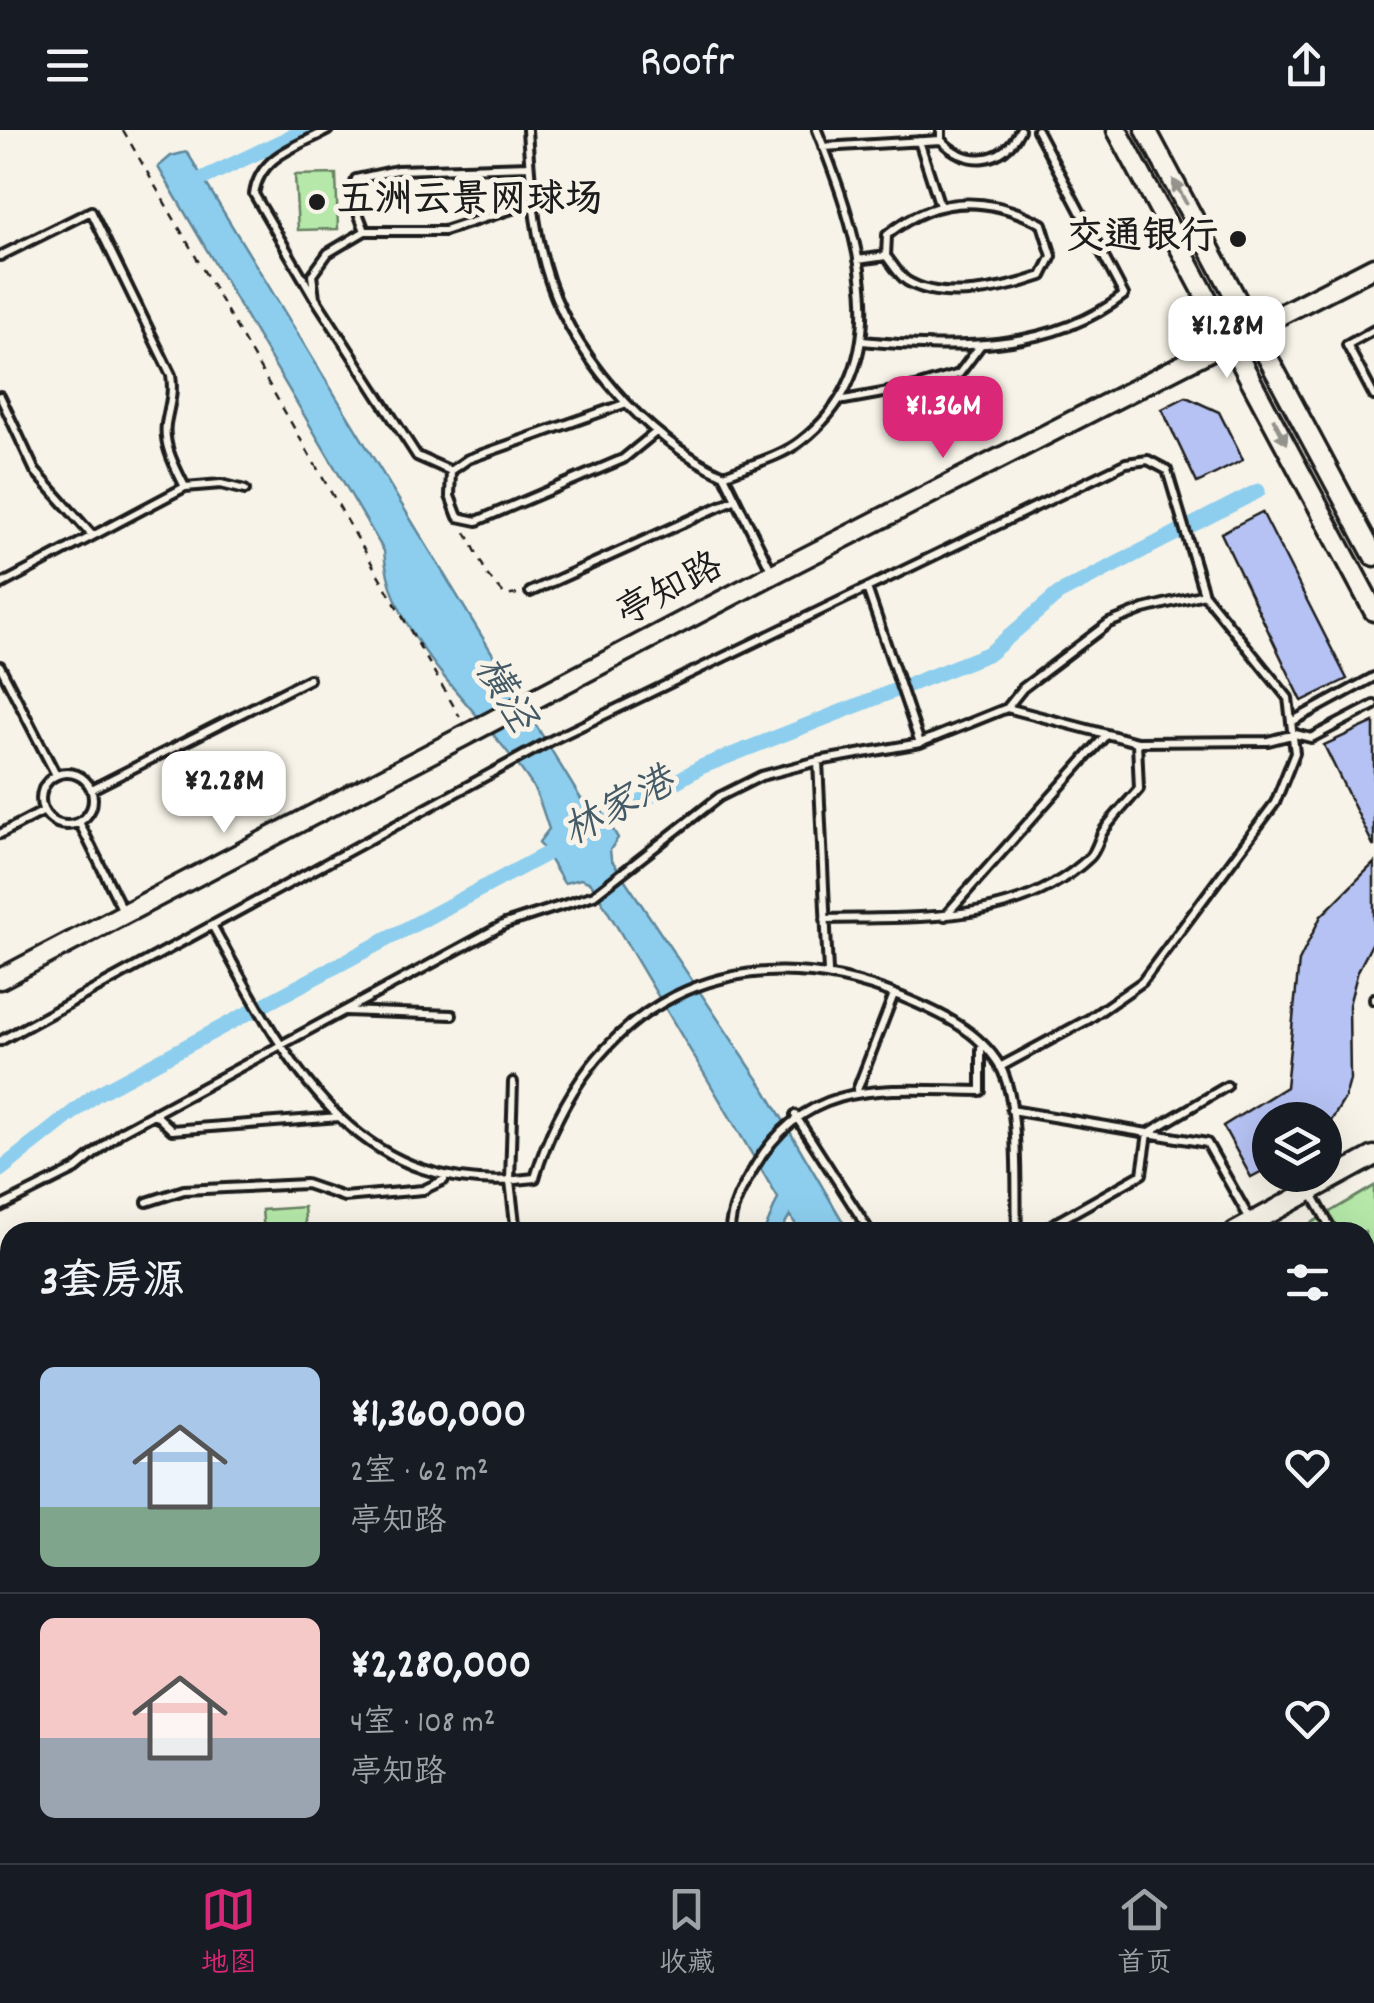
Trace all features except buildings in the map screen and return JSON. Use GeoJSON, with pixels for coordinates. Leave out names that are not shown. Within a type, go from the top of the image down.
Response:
{"type":"FeatureCollection","features":[{"type":"Feature","properties":{"kind":"street"},"geometry":{"type":"LineString","coordinates":[[1117,130],[1374,611]]}},
{"type":"Feature","properties":{"kind":"street"},"geometry":{"type":"LineString","coordinates":[[1146,130],[1256,328],[1374,556]]}},
{"type":"Feature","properties":{"kind":"street","name":"亭知路"},"geometry":{"type":"LineString","coordinates":[[0,979],[774,574],[1374,267]]}},
{"type":"Feature","properties":{"kind":"street"},"geometry":{"type":"LineString","coordinates":[[1342,1174],[1374,1156]]}},
{"type":"Feature","properties":{"kind":"street"},"geometry":{"type":"LineString","coordinates":[[1254,1222],[1308,1192]]}},
{"type":"Feature","properties":{"kind":"lane"},"geometry":{"type":"LineString","coordinates":[[328,130],[272,158],[257,174],[254,194],[315,298],[417,456],[450,471]]}},
{"type":"Feature","properties":{"kind":"lane"},"geometry":{"type":"LineString","coordinates":[[527,130],[545,269],[577,335],[624,404],[688,460],[724,476],[774,574]]}},
{"type":"Feature","properties":{"kind":"lane"},"geometry":{"type":"LineString","coordinates":[[724,476],[799,443],[844,400],[862,341],[864,299],[858,260],[816,130]]}},
{"type":"Feature","properties":{"kind":"lane"},"geometry":{"type":"LineString","coordinates":[[941,130],[941,140],[956,156],[976,160],[995,157],[1011,145],[1020,130]]}},
{"type":"Feature","properties":{"kind":"lane"},"geometry":{"type":"LineString","coordinates":[[862,341],[980,346],[1068,326],[1101,312],[1124,294],[1037,130]]}},
{"type":"Feature","properties":{"kind":"lane"},"geometry":{"type":"LineString","coordinates":[[824,147],[941,140]]}},
{"type":"Feature","properties":{"kind":"lane"},"geometry":{"type":"LineString","coordinates":[[920,141],[940,206]]}},
{"type":"Feature","properties":{"kind":"lane"},"geometry":{"type":"LineString","coordinates":[[365,232],[352,196],[356,180],[397,170],[529,166]]}},
{"type":"Feature","properties":{"kind":"lane"},"geometry":{"type":"LineString","coordinates":[[971,201],[1012,208],[1042,224],[1052,256],[1042,276],[1018,285],[936,290],[906,280],[886,256],[887,235],[908,218],[940,206],[971,201]]}},
{"type":"Feature","properties":{"kind":"lane"},"geometry":{"type":"LineString","coordinates":[[315,298],[312,275],[328,253],[365,232],[444,231],[534,202]]}},
{"type":"Feature","properties":{"kind":"lane"},"geometry":{"type":"LineString","coordinates":[[0,256],[91,211],[171,375],[174,392],[165,428],[166,444],[185,488]]}},
{"type":"Feature","properties":{"kind":"lane"},"geometry":{"type":"LineString","coordinates":[[858,260],[886,256]]}},
{"type":"Feature","properties":{"kind":"lane"},"geometry":{"type":"LineString","coordinates":[[1374,330],[1347,344],[1374,396]]}},
{"type":"Feature","properties":{"kind":"lane"},"geometry":{"type":"LineString","coordinates":[[844,400],[916,388],[960,374],[980,346]]}},
{"type":"Feature","properties":{"kind":"lane"},"geometry":{"type":"LineString","coordinates":[[0,396],[34,472],[91,534]]}},
{"type":"Feature","properties":{"kind":"lane"},"geometry":{"type":"LineString","coordinates":[[450,471],[468,459],[624,404]]}},
{"type":"Feature","properties":{"kind":"lane"},"geometry":{"type":"LineString","coordinates":[[450,471],[450,496],[458,517],[477,521],[624,459],[656,432]]}},
{"type":"Feature","properties":{"kind":"lane"},"geometry":{"type":"LineString","coordinates":[[0,1040],[554,739],[1126,463],[1148,460],[1167,470],[1204,594],[1288,698],[1295,753],[1275,803],[1142,982],[1088,1019],[1000,1066]]}},
{"type":"Feature","properties":{"kind":"lane"},"geometry":{"type":"LineString","coordinates":[[0,585],[185,488],[221,484],[245,490]]}},
{"type":"Feature","properties":{"kind":"lane"},"geometry":{"type":"LineString","coordinates":[[530,592],[736,499]]}},
{"type":"Feature","properties":{"kind":"lane"},"geometry":{"type":"LineString","coordinates":[[868,588],[920,743]]}},
{"type":"Feature","properties":{"kind":"lane"},"geometry":{"type":"LineString","coordinates":[[0,1208],[76,1169],[122,1131],[154,1113],[505,924],[594,896],[719,797],[761,776],[818,761],[920,743],[1006,708],[1023,688],[1109,623],[1144,609],[1204,594]]}},
{"type":"Feature","properties":{"kind":"lane"},"geometry":{"type":"LineString","coordinates":[[0,666],[56,775]]}},
{"type":"Feature","properties":{"kind":"lane"},"geometry":{"type":"LineString","coordinates":[[1293,721],[1374,677]]}},
{"type":"Feature","properties":{"kind":"lane"},"geometry":{"type":"LineString","coordinates":[[92,790],[308,679]]}},
{"type":"Feature","properties":{"kind":"lane"},"geometry":{"type":"LineString","coordinates":[[1006,708],[1136,742],[1268,741],[1295,734],[1310,738],[1374,705]]}},
{"type":"Feature","properties":{"kind":"lane"},"geometry":{"type":"LineString","coordinates":[[944,917],[1106,734]]}},
{"type":"Feature","properties":{"kind":"lane"},"geometry":{"type":"LineString","coordinates":[[825,919],[944,917],[1003,906],[1056,885],[1094,854],[1100,834],[1138,789],[1136,742]]}},
{"type":"Feature","properties":{"kind":"lane"},"geometry":{"type":"LineString","coordinates":[[818,761],[828,972]]}},
{"type":"Feature","properties":{"kind":"lane"},"geometry":{"type":"LineString","coordinates":[[73,773],[92,790],[93,805],[78,822],[55,822],[44,811],[41,794],[56,775],[73,773]]}},
{"type":"Feature","properties":{"kind":"lane"},"geometry":{"type":"LineString","coordinates":[[0,834],[44,811]]}},
{"type":"Feature","properties":{"kind":"lane"},"geometry":{"type":"LineString","coordinates":[[78,822],[124,914]]}},
{"type":"Feature","properties":{"kind":"lane"},"geometry":{"type":"LineString","coordinates":[[212,926],[296,1072],[340,1117],[409,1166],[445,1179],[510,1182],[535,1178],[546,1139],[588,1067],[620,1034],[662,1003],[707,981],[768,970],[828,972],[894,994],[953,1018],[1000,1066],[1011,1110],[1017,1222]]}},
{"type":"Feature","properties":{"kind":"lane"},"geometry":{"type":"LineString","coordinates":[[857,1090],[894,994]]}},
{"type":"Feature","properties":{"kind":"lane"},"geometry":{"type":"LineString","coordinates":[[344,1010],[452,1015]]}},
{"type":"Feature","properties":{"kind":"lane"},"geometry":{"type":"LineString","coordinates":[[732,1222],[739,1193],[758,1160],[795,1115],[857,1090],[981,1090],[981,1047]]}},
{"type":"Feature","properties":{"kind":"lane"},"geometry":{"type":"LineString","coordinates":[[512,1082],[510,1182],[515,1222]]}},
{"type":"Feature","properties":{"kind":"lane"},"geometry":{"type":"LineString","coordinates":[[1148,1133],[1227,1086]]}},
{"type":"Feature","properties":{"kind":"lane"},"geometry":{"type":"LineString","coordinates":[[1011,1110],[1207,1143],[1240,1222]]}},
{"type":"Feature","properties":{"kind":"lane"},"geometry":{"type":"LineString","coordinates":[[154,1113],[172,1130],[340,1117]]}},
{"type":"Feature","properties":{"kind":"lane"},"geometry":{"type":"LineString","coordinates":[[795,1115],[864,1222]]}},
{"type":"Feature","properties":{"kind":"lane"},"geometry":{"type":"LineString","coordinates":[[1057,1222],[1142,1174],[1148,1133]]}},
{"type":"Feature","properties":{"kind":"lane"},"geometry":{"type":"LineString","coordinates":[[147,1202],[184,1190],[306,1184],[344,1197],[422,1190],[445,1179]]}},
{"type":"Feature","properties":{"kind":"lane"},"geometry":{"type":"LineString","coordinates":[[1311,1192],[1327,1222]]}},
{"type":"Feature","properties":{"kind":"path"},"geometry":{"type":"LineString","coordinates":[[123,130],[470,735]]}},
{"type":"Feature","properties":{"kind":"path"},"geometry":{"type":"LineString","coordinates":[[458,517],[488,576],[506,596],[530,592]]}},
{"type":"Feature","properties":{"kind":"green space","name":"五洲云景网球场"},"geometry":{"type":"Polygon","coordinates":[[[336,174],[338,229],[298,230],[295,175],[336,174]]]}},
{"type":"Feature","properties":{"kind":"green space"},"geometry":{"type":"Polygon","coordinates":[[[1374,1186],[1374,1222],[1313,1222],[1374,1186]]]}},
{"type":"Feature","properties":{"kind":"green space"},"geometry":{"type":"Polygon","coordinates":[[[304,1207],[305,1222],[263,1222],[262,1210],[304,1207]]]}},
{"type":"Feature","properties":{"kind":"water","name":"横泾"},"geometry":{"type":"Polygon","coordinates":[[[187,152],[581,799],[600,808],[618,838],[610,850],[611,859],[766,1091],[843,1222],[794,1222],[790,1215],[786,1222],[768,1222],[778,1198],[591,883],[581,879],[564,883],[539,842],[549,829],[532,785],[443,675],[403,616],[390,585],[384,551],[158,167],[171,156],[187,152]]]}},
{"type":"Feature","properties":{"kind":"waterway"},"geometry":{"type":"LineString","coordinates":[[191,184],[305,130]]}},
{"type":"Feature","properties":{"kind":"waterway","name":"林家港"},"geometry":{"type":"LineString","coordinates":[[592,830],[701,767],[990,653],[1058,594],[1258,491]]}},
{"type":"Feature","properties":{"kind":"waterway","name":"林家港"},"geometry":{"type":"LineString","coordinates":[[0,1170],[95,1095],[563,845]]}},
{"type":"Feature","properties":{"kind":"place","name":"五洲云景网球场"},"geometry":{"type":"Point","coordinates":[317,202]}},
{"type":"Feature","properties":{"kind":"place","name":"交通银行"},"geometry":{"type":"Point","coordinates":[1238,239]}}]}
